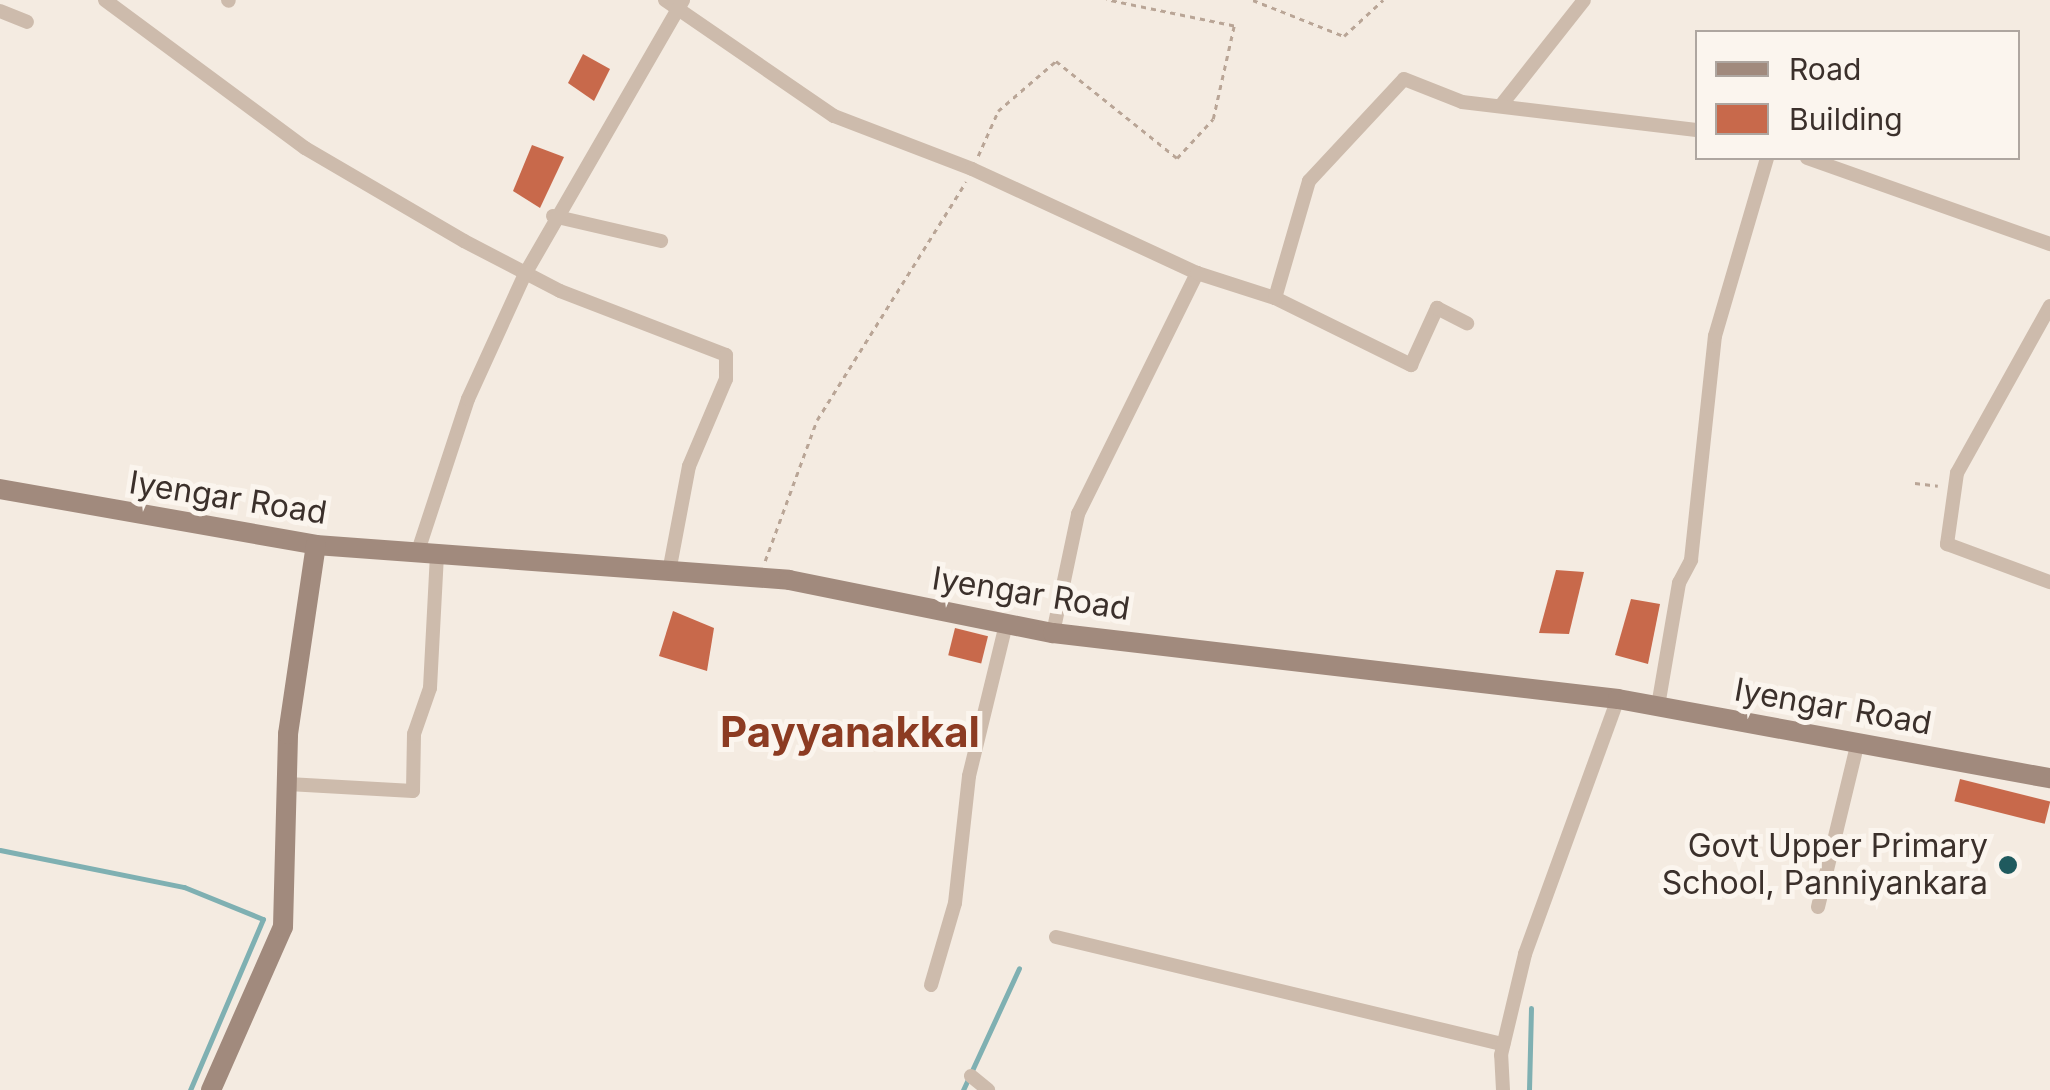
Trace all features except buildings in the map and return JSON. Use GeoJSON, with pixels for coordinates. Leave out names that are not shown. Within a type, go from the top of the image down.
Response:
{"type":"FeatureCollection","features":[{"type":"Feature","properties":{"kind":"main road","name":"Iyengar Road"},"geometry":{"type":"LineString","coordinates":[[0,489],[316,545],[670,567],[760,577],[1053,633],[1618,699],[2050,778]]}},
{"type":"Feature","properties":{"kind":"main road"},"geometry":{"type":"LineString","coordinates":[[211,1090],[283,926],[288,784],[316,545]]}},
{"type":"Feature","properties":{"kind":"street"},"geometry":{"type":"LineString","coordinates":[[105,0],[304,148],[524,274],[726,356],[726,380],[688,466],[670,567]]}},
{"type":"Feature","properties":{"kind":"street"},"geometry":{"type":"LineString","coordinates":[[1502,104],[1584,0]]}},
{"type":"Feature","properties":{"kind":"street"},"geometry":{"type":"LineString","coordinates":[[288,784],[413,791],[414,734],[430,688],[428,552],[468,399],[553,216],[675,3],[834,116],[972,168],[1197,273],[1275,298],[1411,366],[1437,308],[1466,323]]}},
{"type":"Feature","properties":{"kind":"street"},"geometry":{"type":"LineString","coordinates":[[0,11],[27,22]]}},
{"type":"Feature","properties":{"kind":"street"},"geometry":{"type":"LineString","coordinates":[[1275,298],[1309,181],[1404,78],[1462,102],[1502,104],[1631,128],[1695,130]]}},
{"type":"Feature","properties":{"kind":"street"},"geometry":{"type":"LineString","coordinates":[[1658,706],[1679,583],[1691,560],[1715,336],[1766,160]]}},
{"type":"Feature","properties":{"kind":"street"},"geometry":{"type":"LineString","coordinates":[[1814,160],[2050,244]]}},
{"type":"Feature","properties":{"kind":"street"},"geometry":{"type":"LineString","coordinates":[[553,216],[661,241]]}},
{"type":"Feature","properties":{"kind":"street"},"geometry":{"type":"LineString","coordinates":[[1053,633],[1078,514],[1197,273]]}},
{"type":"Feature","properties":{"kind":"street"},"geometry":{"type":"LineString","coordinates":[[2050,306],[1957,473],[1947,544],[2050,582]]}},
{"type":"Feature","properties":{"kind":"street"},"geometry":{"type":"LineString","coordinates":[[932,985],[955,903],[969,776],[1006,624]]}},
{"type":"Feature","properties":{"kind":"street"},"geometry":{"type":"LineString","coordinates":[[1504,1090],[1504,1044],[1525,954],[1618,699]]}},
{"type":"Feature","properties":{"kind":"street"},"geometry":{"type":"LineString","coordinates":[[1818,907],[1858,742]]}},
{"type":"Feature","properties":{"kind":"street"},"geometry":{"type":"LineString","coordinates":[[1056,937],[1504,1044]]}},
{"type":"Feature","properties":{"kind":"street"},"geometry":{"type":"LineString","coordinates":[[971,1076],[988,1090]]}},
{"type":"Feature","properties":{"kind":"path"},"geometry":{"type":"LineString","coordinates":[[760,577],[817,420],[972,168],[998,111],[1056,61],[1177,158],[1212,120],[1234,26],[1107,0]]}},
{"type":"Feature","properties":{"kind":"path"},"geometry":{"type":"LineString","coordinates":[[1252,0],[1344,36],[1383,0]]}},
{"type":"Feature","properties":{"kind":"waterway"},"geometry":{"type":"LineString","coordinates":[[0,850],[184,887],[263,919],[190,1090]]}},
{"type":"Feature","properties":{"kind":"waterway"},"geometry":{"type":"LineString","coordinates":[[963,1090],[1019,968]]}},
{"type":"Feature","properties":{"kind":"waterway"},"geometry":{"type":"LineString","coordinates":[[1529,1090],[1531,1008]]}},
{"type":"Feature","properties":{"kind":"place","name":"Govt Upper Primary School, Panniyankara"},"geometry":{"type":"Point","coordinates":[2008,865]}},
{"type":"Feature","properties":{"kind":"district","name":"Payyanakkal"},"geometry":{"type":"Point","coordinates":[850,732]}}]}
